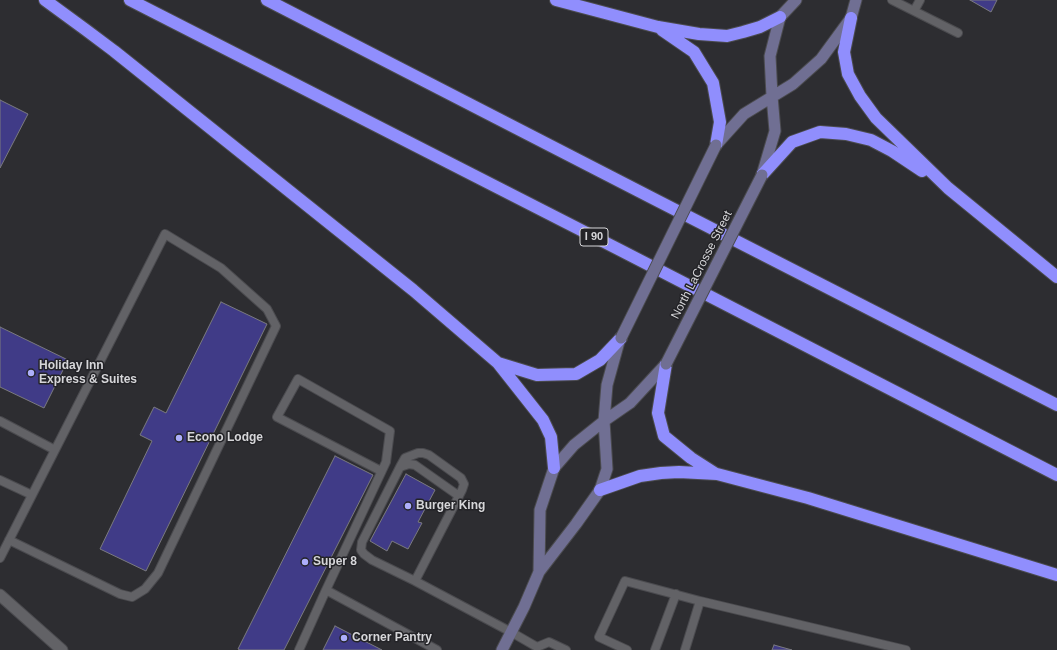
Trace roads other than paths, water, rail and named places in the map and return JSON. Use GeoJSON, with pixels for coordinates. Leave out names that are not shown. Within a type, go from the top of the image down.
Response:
{"type":"FeatureCollection","features":[{"type":"Feature","properties":{"kind":"highway"},"geometry":{"type":"LineString","coordinates":[[45,0],[103,43],[400,280],[498,363],[543,420],[551,437],[554,468]]}},
{"type":"Feature","properties":{"kind":"highway","name":"I 90"},"geometry":{"type":"LineString","coordinates":[[130,0],[625,252],[1057,475]]}},
{"type":"Feature","properties":{"kind":"highway"},"geometry":{"type":"LineString","coordinates":[[267,0],[1057,405]]}},
{"type":"Feature","properties":{"kind":"highway"},"geometry":{"type":"LineString","coordinates":[[556,0],[658,27],[699,34],[727,36],[760,27],[780,17]]}},
{"type":"Feature","properties":{"kind":"highway"},"geometry":{"type":"LineString","coordinates":[[851,18],[844,52],[848,74],[860,96],[876,118],[948,188],[1057,277]]}},
{"type":"Feature","properties":{"kind":"highway"},"geometry":{"type":"LineString","coordinates":[[658,27],[694,52],[713,83],[720,122],[716,145]]}},
{"type":"Feature","properties":{"kind":"highway"},"geometry":{"type":"LineString","coordinates":[[762,175],[792,142],[820,132],[846,134],[871,140],[892,151],[948,188]]}},
{"type":"Feature","properties":{"kind":"highway"},"geometry":{"type":"LineString","coordinates":[[498,363],[537,375],[576,374],[600,360],[621,338]]}},
{"type":"Feature","properties":{"kind":"highway"},"geometry":{"type":"LineString","coordinates":[[666,364],[658,413],[664,436],[691,458],[717,474]]}},
{"type":"Feature","properties":{"kind":"highway"},"geometry":{"type":"LineString","coordinates":[[600,490],[640,476],[661,473],[679,472],[717,474],[808,498],[1057,575]]}},
{"type":"Feature","properties":{"kind":"main road","name":"North LaCrosse Street"},"geometry":{"type":"LineString","coordinates":[[539,572],[540,510],[554,468],[574,444],[604,421],[630,404],[666,364],[762,175],[775,131],[770,56],[780,17],[796,0]]}},
{"type":"Feature","properties":{"kind":"main road","name":"North LaCrosse Street"},"geometry":{"type":"LineString","coordinates":[[502,650],[524,607],[539,572],[600,490],[607,469],[604,421],[607,385],[621,338],[716,145],[744,114],[793,84],[821,59],[851,18],[856,0]]}},
{"type":"Feature","properties":{"kind":"street"},"geometry":{"type":"LineString","coordinates":[[0,595],[62,650]]}},
{"type":"Feature","properties":{"kind":"lane"},"geometry":{"type":"LineString","coordinates":[[892,0],[958,33]]}},
{"type":"Feature","properties":{"kind":"lane"},"geometry":{"type":"LineString","coordinates":[[914,11],[920,0]]}},
{"type":"Feature","properties":{"kind":"lane"},"geometry":{"type":"LineString","coordinates":[[0,558],[9,540],[32,494],[166,234],[221,268],[267,309],[276,326],[158,573],[146,589],[132,597],[120,594],[9,540]]}},
{"type":"Feature","properties":{"kind":"lane"},"geometry":{"type":"LineString","coordinates":[[299,650],[386,462],[390,431],[298,379],[277,417],[381,471]]}},
{"type":"Feature","properties":{"kind":"lane"},"geometry":{"type":"LineString","coordinates":[[0,421],[55,450]]}},
{"type":"Feature","properties":{"kind":"lane"},"geometry":{"type":"LineString","coordinates":[[416,581],[464,484],[461,478],[423,453],[418,453],[405,458],[362,542],[361,550],[372,560],[416,581],[511,632],[537,648],[549,642],[566,650]]}},
{"type":"Feature","properties":{"kind":"lane"},"geometry":{"type":"LineString","coordinates":[[400,467],[405,464],[415,466],[459,496]]}},
{"type":"Feature","properties":{"kind":"lane"},"geometry":{"type":"LineString","coordinates":[[0,480],[32,494]]}},
{"type":"Feature","properties":{"kind":"lane"},"geometry":{"type":"LineString","coordinates":[[627,650],[599,637],[625,581],[700,601],[906,650]]}},
{"type":"Feature","properties":{"kind":"lane"},"geometry":{"type":"LineString","coordinates":[[326,590],[424,647],[437,650]]}},
{"type":"Feature","properties":{"kind":"lane"},"geometry":{"type":"LineString","coordinates":[[655,650],[676,594]]}},
{"type":"Feature","properties":{"kind":"lane"},"geometry":{"type":"LineString","coordinates":[[685,650],[700,601]]}},
{"type":"Feature","properties":{"kind":"place","name":"Holiday Inn Express & Suites"},"geometry":{"type":"Point","coordinates":[31,373]}},
{"type":"Feature","properties":{"kind":"place","name":"Econo Lodge"},"geometry":{"type":"Point","coordinates":[179,438]}},
{"type":"Feature","properties":{"kind":"place","name":"Burger King"},"geometry":{"type":"Point","coordinates":[408,506]}},
{"type":"Feature","properties":{"kind":"place","name":"Super 8"},"geometry":{"type":"Point","coordinates":[305,562]}},
{"type":"Feature","properties":{"kind":"place","name":"Corner Pantry"},"geometry":{"type":"Point","coordinates":[344,638]}}]}
